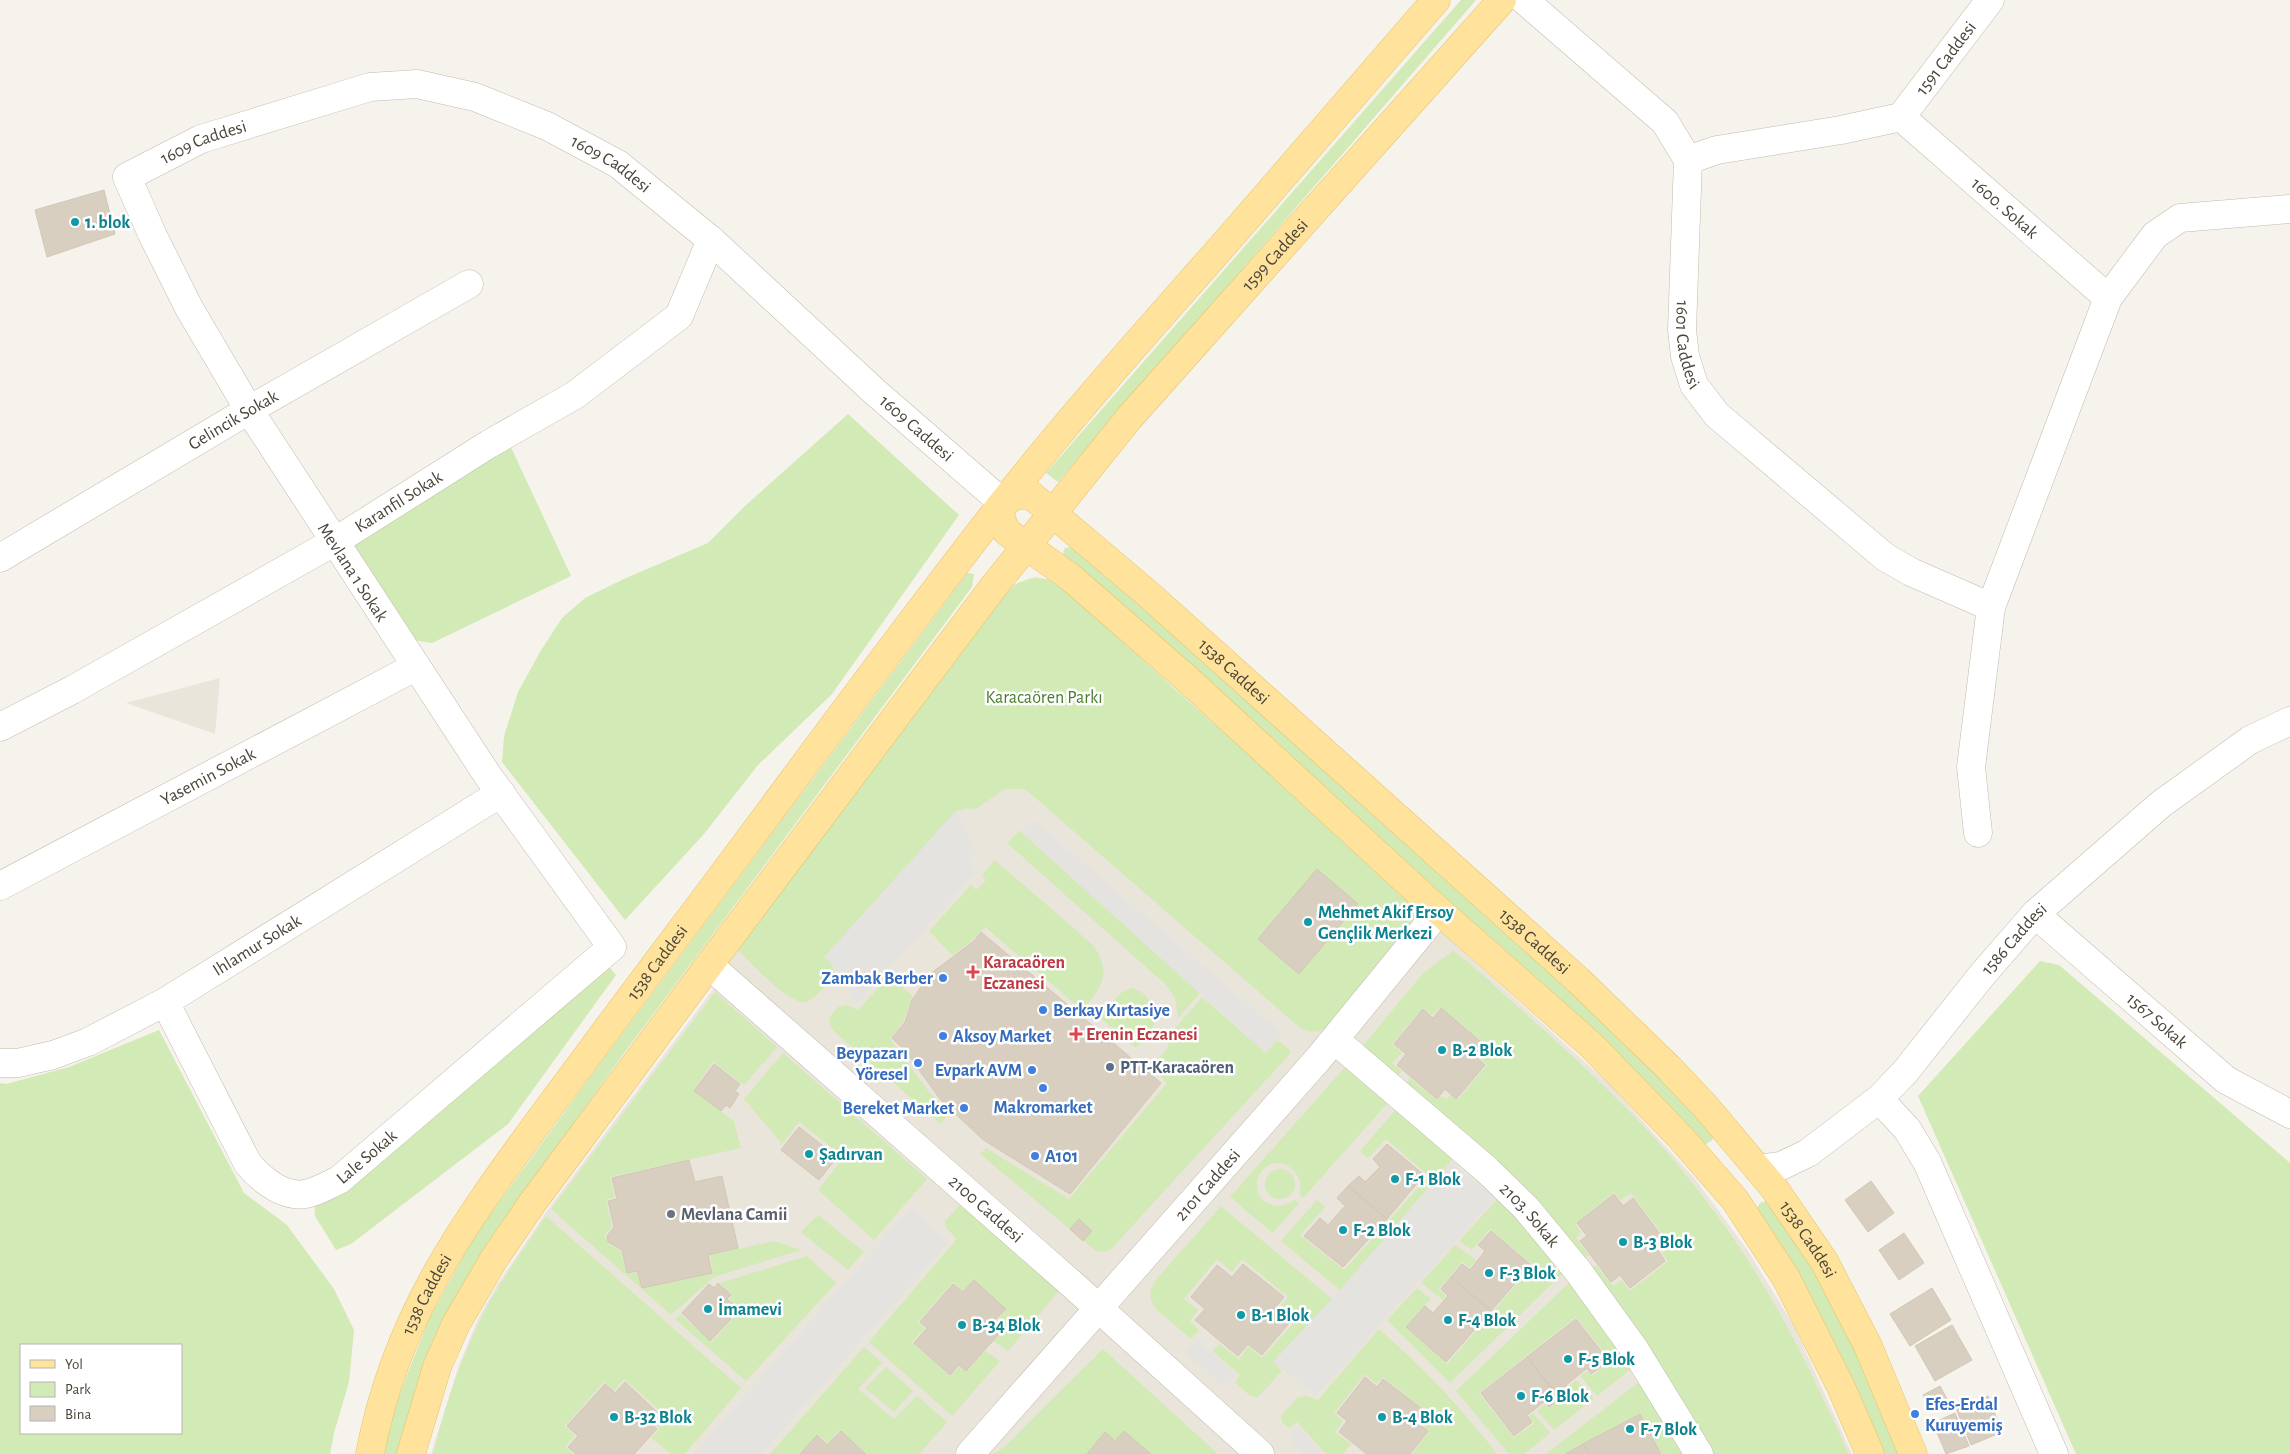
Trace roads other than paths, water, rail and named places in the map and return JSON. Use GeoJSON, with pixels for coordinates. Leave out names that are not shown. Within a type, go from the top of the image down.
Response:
{"type":"FeatureCollection","features":[{"type":"Feature","properties":{"kind":"main road"},"geometry":{"type":"LineString","coordinates":[[1436,0],[1132,348],[1003,503],[1000,517],[1004,529],[1093,596],[1439,911],[1592,1046],[1652,1106],[1724,1187],[1786,1278],[1841,1387],[1870,1454]]}},
{"type":"Feature","properties":{"kind":"main road","name":"1599 Caddesi"},"geometry":{"type":"LineString","coordinates":[[1053,514],[1130,417],[1502,0]]}},
{"type":"Feature","properties":{"kind":"main road","name":"1538 Caddesi"},"geometry":{"type":"LineString","coordinates":[[370,1454],[375,1425],[397,1354],[438,1269],[470,1217],[660,958],[1003,503],[1016,495],[1026,494],[1037,499],[1148,594],[1578,980],[1669,1068],[1758,1169],[1802,1226],[1841,1293],[1868,1346],[1913,1454]]}},
{"type":"Feature","properties":{"kind":"main road"},"geometry":{"type":"LineString","coordinates":[[411,1454],[437,1367],[456,1324],[494,1259],[533,1202],[709,965],[994,586],[1053,514]]}},
{"type":"Feature","properties":{"kind":"main road"},"geometry":{"type":"LineString","coordinates":[[1724,1187],[1758,1169]]}},
{"type":"Feature","properties":{"kind":"street"},"geometry":{"type":"LineString","coordinates":[[1524,0],[1665,122],[1688,160],[1717,150],[1841,130],[1902,117]]}},
{"type":"Feature","properties":{"kind":"street","name":"1591 Caddesi"},"geometry":{"type":"LineString","coordinates":[[1902,117],[1990,0]]}},
{"type":"Feature","properties":{"kind":"street","name":"1609 Caddesi"},"geometry":{"type":"LineString","coordinates":[[128,177],[201,139],[370,87],[417,84],[475,97],[547,126],[618,164],[712,240],[875,392],[1003,503]]}},
{"type":"Feature","properties":{"kind":"street","name":"1600. Sokak"},"geometry":{"type":"LineString","coordinates":[[1902,117],[2108,298]]}},
{"type":"Feature","properties":{"kind":"street","name":"1601 Caddesi"},"geometry":{"type":"LineString","coordinates":[[1688,160],[1682,330],[1685,356],[1694,385],[1717,415],[1884,557],[1911,572],[1991,607]]}},
{"type":"Feature","properties":{"kind":"street","name":"Mevlana 1 Sokak"},"geometry":{"type":"LineString","coordinates":[[128,177],[153,236],[189,308],[249,410],[415,667],[501,793],[612,947]]}},
{"type":"Feature","properties":{"kind":"street"},"geometry":{"type":"LineString","coordinates":[[1978,833],[1971,767],[1991,607],[2108,298],[2155,235],[2180,218],[2290,209]]}},
{"type":"Feature","properties":{"kind":"street","name":"Karanfil Sokak"},"geometry":{"type":"LineString","coordinates":[[0,727],[72,690],[334,542],[489,444],[575,395],[679,316],[712,240]]}},
{"type":"Feature","properties":{"kind":"street","name":"Gelincik Sokak"},"geometry":{"type":"LineString","coordinates":[[0,558],[249,410],[469,284]]}},
{"type":"Feature","properties":{"kind":"street","name":"Yasemin Sokak"},"geometry":{"type":"LineString","coordinates":[[0,886],[415,667]]}},
{"type":"Feature","properties":{"kind":"street","name":"1586 Caddesi"},"geometry":{"type":"LineString","coordinates":[[1758,1169],[1780,1166],[1808,1153],[1879,1099],[1904,1072],[1982,975],[2035,914],[2161,804],[2250,740],[2290,721]]}},
{"type":"Feature","properties":{"kind":"street","name":"Ihlamur Sokak"},"geometry":{"type":"LineString","coordinates":[[0,1064],[26,1061],[71,1048],[120,1026],[165,1002],[501,793]]}},
{"type":"Feature","properties":{"kind":"street","name":"2101 Caddesi"},"geometry":{"type":"LineString","coordinates":[[970,1454],[1335,1040],[1439,911]]}},
{"type":"Feature","properties":{"kind":"street","name":"1567 Sokak"},"geometry":{"type":"LineString","coordinates":[[2035,914],[2226,1080],[2290,1114]]}},
{"type":"Feature","properties":{"kind":"street","name":"Lale Sokak"},"geometry":{"type":"LineString","coordinates":[[165,1002],[248,1164],[258,1176],[294,1195],[317,1190],[339,1180],[612,947]]}},
{"type":"Feature","properties":{"kind":"street","name":"2100 Caddesi"},"geometry":{"type":"LineString","coordinates":[[709,965],[1099,1308],[1260,1454]]}},
{"type":"Feature","properties":{"kind":"street","name":"2103. Sokak"},"geometry":{"type":"LineString","coordinates":[[1335,1040],[1487,1170],[1526,1208],[1578,1271],[1630,1342],[1690,1436],[1699,1454]]}},
{"type":"Feature","properties":{"kind":"street"},"geometry":{"type":"LineString","coordinates":[[1879,1099],[1907,1129],[1927,1162],[2054,1454]]}},
{"type":"Feature","properties":{"kind":"place","name":"1. blok"},"geometry":{"type":"Point","coordinates":[75,222]}},
{"type":"Feature","properties":{"kind":"place","name":"Mehmet Akif Ersoy Gençlik Merkezi"},"geometry":{"type":"Point","coordinates":[1308,922]}},
{"type":"Feature","properties":{"kind":"place","name":"Karacaören Eczanesi"},"geometry":{"type":"Point","coordinates":[973,972]}},
{"type":"Feature","properties":{"kind":"place","name":"Zambak Berber"},"geometry":{"type":"Point","coordinates":[943,978]}},
{"type":"Feature","properties":{"kind":"place","name":"Berkay Kırtasiye"},"geometry":{"type":"Point","coordinates":[1043,1010]}},
{"type":"Feature","properties":{"kind":"place","name":"Erenin Eczanesi"},"geometry":{"type":"Point","coordinates":[1076,1034]}},
{"type":"Feature","properties":{"kind":"place","name":"Aksoy Market"},"geometry":{"type":"Point","coordinates":[943,1036]}},
{"type":"Feature","properties":{"kind":"place","name":"B-2 Blok"},"geometry":{"type":"Point","coordinates":[1442,1050]}},
{"type":"Feature","properties":{"kind":"place","name":"Beypazarı Yöresel"},"geometry":{"type":"Point","coordinates":[918,1063]}},
{"type":"Feature","properties":{"kind":"place","name":"PTT-Karacaören"},"geometry":{"type":"Point","coordinates":[1110,1067]}},
{"type":"Feature","properties":{"kind":"place","name":"Evpark AVM"},"geometry":{"type":"Point","coordinates":[1032,1070]}},
{"type":"Feature","properties":{"kind":"place","name":"Makromarket"},"geometry":{"type":"Point","coordinates":[1043,1088]}},
{"type":"Feature","properties":{"kind":"place","name":"Bereket Market"},"geometry":{"type":"Point","coordinates":[964,1108]}},
{"type":"Feature","properties":{"kind":"place","name":"Şadırvan"},"geometry":{"type":"Point","coordinates":[809,1154]}},
{"type":"Feature","properties":{"kind":"place","name":"A101"},"geometry":{"type":"Point","coordinates":[1035,1156]}},
{"type":"Feature","properties":{"kind":"place","name":"F-1 Blok"},"geometry":{"type":"Point","coordinates":[1395,1179]}},
{"type":"Feature","properties":{"kind":"place","name":"Mevlana Camii"},"geometry":{"type":"Point","coordinates":[671,1214]}},
{"type":"Feature","properties":{"kind":"place","name":"F-2 Blok"},"geometry":{"type":"Point","coordinates":[1343,1230]}},
{"type":"Feature","properties":{"kind":"place","name":"B-3 Blok"},"geometry":{"type":"Point","coordinates":[1623,1242]}},
{"type":"Feature","properties":{"kind":"place","name":"F-3 Blok"},"geometry":{"type":"Point","coordinates":[1489,1273]}},
{"type":"Feature","properties":{"kind":"place","name":"İmamevi"},"geometry":{"type":"Point","coordinates":[708,1309]}},
{"type":"Feature","properties":{"kind":"place","name":"B-1 Blok"},"geometry":{"type":"Point","coordinates":[1241,1315]}},
{"type":"Feature","properties":{"kind":"place","name":"F-4 Blok"},"geometry":{"type":"Point","coordinates":[1448,1320]}},
{"type":"Feature","properties":{"kind":"place","name":"B-34 Blok"},"geometry":{"type":"Point","coordinates":[962,1325]}},
{"type":"Feature","properties":{"kind":"place","name":"F-5 Blok"},"geometry":{"type":"Point","coordinates":[1568,1359]}},
{"type":"Feature","properties":{"kind":"place","name":"F-6 Blok"},"geometry":{"type":"Point","coordinates":[1521,1396]}},
{"type":"Feature","properties":{"kind":"place","name":"Efes-Erdal Kuruyemiş"},"geometry":{"type":"Point","coordinates":[1915,1414]}},
{"type":"Feature","properties":{"kind":"place","name":"B-32 Blok"},"geometry":{"type":"Point","coordinates":[614,1417]}},
{"type":"Feature","properties":{"kind":"place","name":"B-4 Blok"},"geometry":{"type":"Point","coordinates":[1382,1417]}},
{"type":"Feature","properties":{"kind":"place","name":"F-7 Blok"},"geometry":{"type":"Point","coordinates":[1630,1429]}},
{"type":"Feature","properties":{"kind":"park label","name":"Karacaören Parkı"},"geometry":{"type":"Point","coordinates":[1044,697]}}]}
